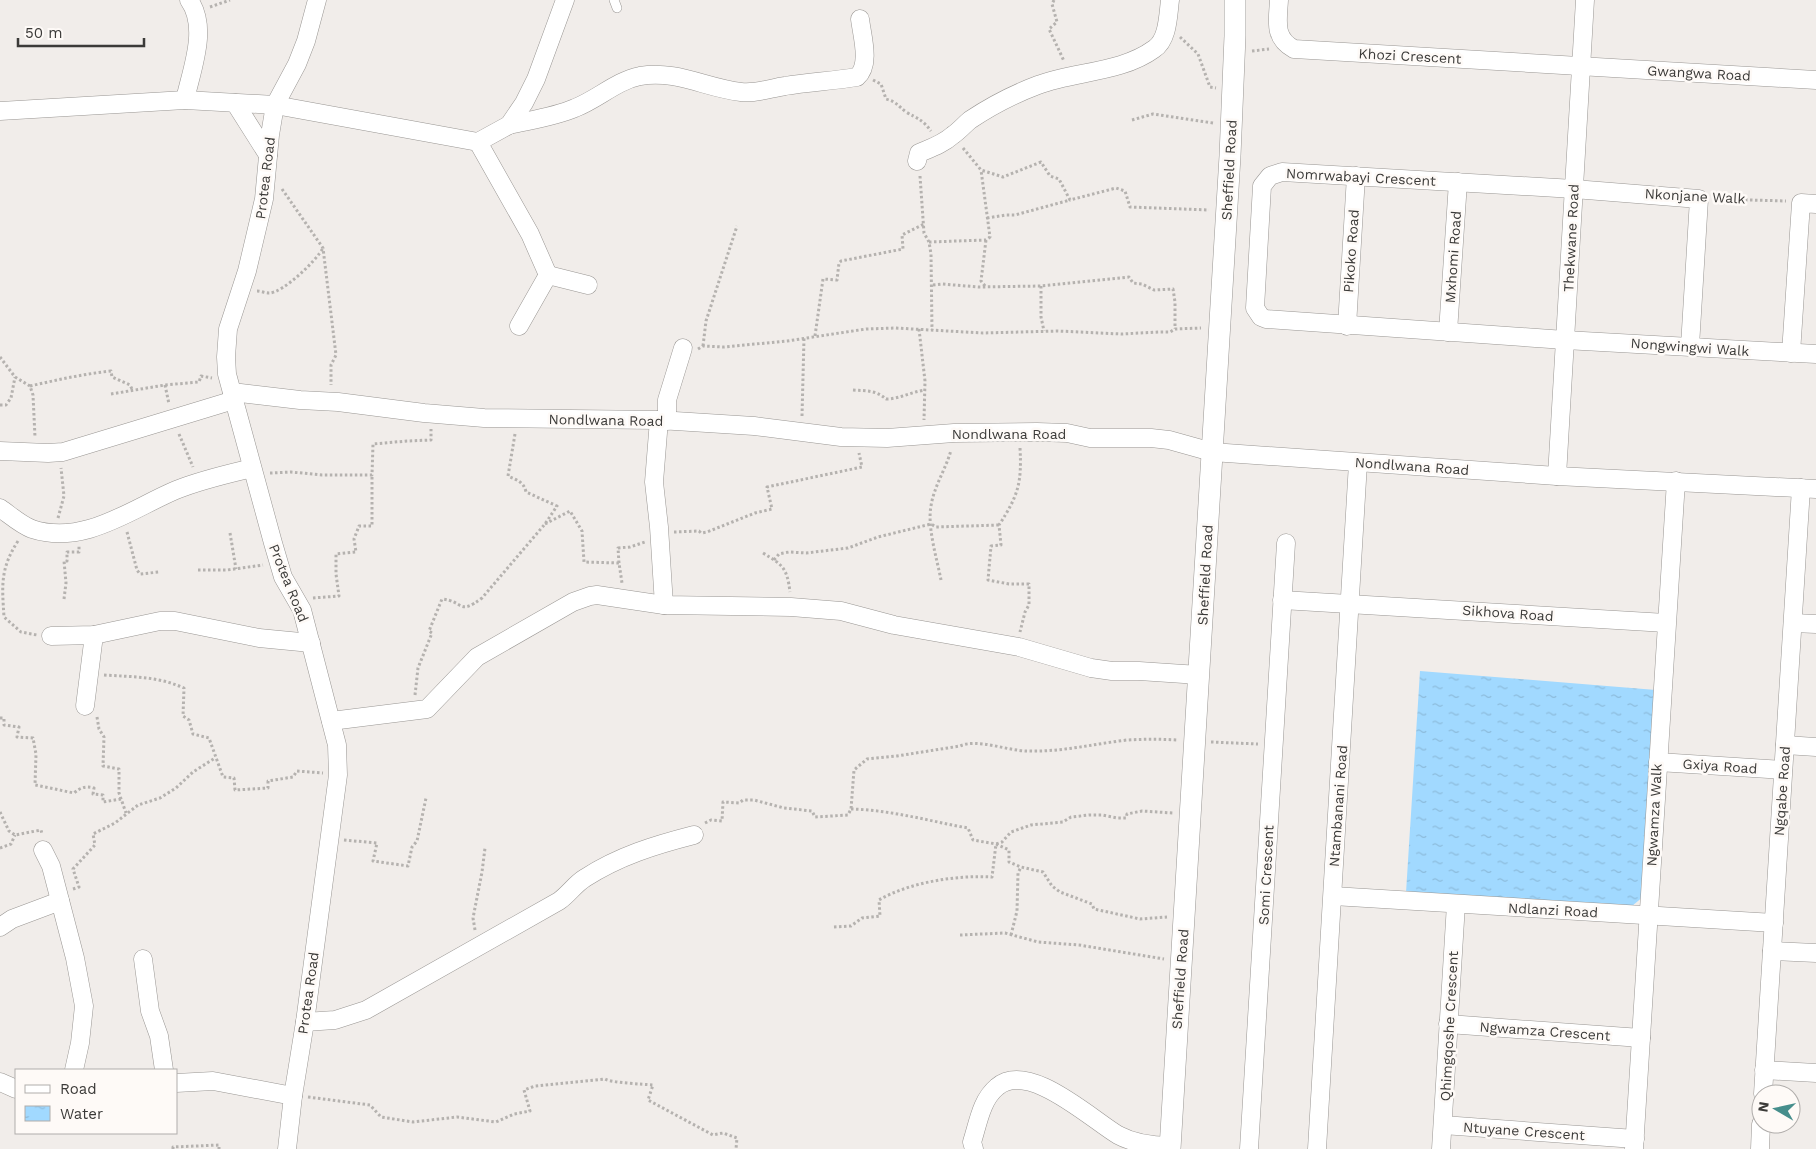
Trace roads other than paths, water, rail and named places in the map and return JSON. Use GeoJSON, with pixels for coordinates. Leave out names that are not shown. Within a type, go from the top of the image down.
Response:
{"type":"FeatureCollection","features":[{"type":"Feature","properties":{"kind":"street"},"geometry":{"type":"LineString","coordinates":[[184,100],[198,30],[194,11],[189,0]]}},
{"type":"Feature","properties":{"kind":"street","name":"Protea Road"},"geometry":{"type":"LineString","coordinates":[[287,1149],[338,775],[337,745],[302,610],[283,577],[253,472],[232,391],[226,357],[226,344],[228,329],[242,288],[258,229],[264,199],[275,105],[297,64],[313,18],[317,0]]}},
{"type":"Feature","properties":{"kind":"street"},"geometry":{"type":"LineString","coordinates":[[509,125],[536,79],[565,0]]}},
{"type":"Feature","properties":{"kind":"street"},"geometry":{"type":"LineString","coordinates":[[917,161],[919,153],[947,139],[969,121],[1008,98],[1038,85],[1072,74],[1106,68],[1135,59],[1155,49],[1162,41],[1166,31],[1170,0]]}},
{"type":"Feature","properties":{"kind":"street","name":"Sheffield Road"},"geometry":{"type":"LineString","coordinates":[[1170,1147],[1182,962],[1203,741],[1199,675],[1233,107],[1235,0]]}},
{"type":"Feature","properties":{"kind":"street","name":"Khozi Crescent"},"geometry":{"type":"LineString","coordinates":[[1279,0],[1279,33],[1281,40],[1294,49],[1581,66]]}},
{"type":"Feature","properties":{"kind":"street","name":"Thekwane Road"},"geometry":{"type":"LineString","coordinates":[[1557,476],[1585,0]]}},
{"type":"Feature","properties":{"kind":"street"},"geometry":{"type":"LineString","coordinates":[[0,111],[184,100],[275,105],[478,142],[509,125],[575,108],[622,82],[639,76],[681,76],[719,88],[748,93],[802,83],[835,81],[857,77],[861,74],[864,58],[860,19]]}},
{"type":"Feature","properties":{"kind":"street","name":"Gwangwa Road"},"geometry":{"type":"LineString","coordinates":[[1581,66],[1816,80]]}},
{"type":"Feature","properties":{"kind":"street"},"geometry":{"type":"LineString","coordinates":[[235,103],[268,154]]}},
{"type":"Feature","properties":{"kind":"street"},"geometry":{"type":"LineString","coordinates":[[478,142],[530,234],[548,275]]}},
{"type":"Feature","properties":{"kind":"street","name":"Nomrwabayi Crescent"},"geometry":{"type":"LineString","coordinates":[[1565,340],[1266,319],[1257,313],[1255,308],[1262,186],[1266,180],[1282,172],[1574,189]]}},
{"type":"Feature","properties":{"kind":"street","name":"Pikoko Road"},"geometry":{"type":"LineString","coordinates":[[1347,326],[1356,176]]}},
{"type":"Feature","properties":{"kind":"street","name":"Mxhomi Road"},"geometry":{"type":"LineString","coordinates":[[1448,332],[1458,182]]}},
{"type":"Feature","properties":{"kind":"street","name":"Nkonjane Walk"},"geometry":{"type":"LineString","coordinates":[[1574,189],[1699,199],[1690,346]]}},
{"type":"Feature","properties":{"kind":"street"},"geometry":{"type":"LineString","coordinates":[[1791,352],[1809,204]]}},
{"type":"Feature","properties":{"kind":"street"},"geometry":{"type":"LineString","coordinates":[[548,275],[588,285]]}},
{"type":"Feature","properties":{"kind":"street"},"geometry":{"type":"LineString","coordinates":[[519,326],[548,275]]}},
{"type":"Feature","properties":{"kind":"street","name":"Nongwingwi Walk"},"geometry":{"type":"LineString","coordinates":[[1565,340],[1816,354]]}},
{"type":"Feature","properties":{"kind":"street"},"geometry":{"type":"LineString","coordinates":[[664,605],[654,482],[667,400],[683,348]]}},
{"type":"Feature","properties":{"kind":"street"},"geometry":{"type":"LineString","coordinates":[[0,451],[58,452],[99,442],[199,410],[232,391]]}},
{"type":"Feature","properties":{"kind":"street","name":"Nondlwana Road"},"geometry":{"type":"LineString","coordinates":[[232,391],[430,413],[514,419],[663,420],[754,426],[853,438],[925,436],[954,433],[1049,432],[1111,439],[1151,438],[1176,442],[1212,452],[1358,463],[1808,489]]}},
{"type":"Feature","properties":{"kind":"street","name":"Ntambanani Road"},"geometry":{"type":"LineString","coordinates":[[1317,1149],[1358,463]]}},
{"type":"Feature","properties":{"kind":"street"},"geometry":{"type":"LineString","coordinates":[[0,508],[31,528],[55,532],[91,529],[122,517],[193,483],[253,472]]}},
{"type":"Feature","properties":{"kind":"street","name":"Ngwamza Walk"},"geometry":{"type":"LineString","coordinates":[[1634,1144],[1676,481]]}},
{"type":"Feature","properties":{"kind":"street","name":"Ngqabe Road"},"geometry":{"type":"LineString","coordinates":[[1763,1084],[1793,623],[1808,489]]}},
{"type":"Feature","properties":{"kind":"street","name":"Somi Crescent"},"geometry":{"type":"LineString","coordinates":[[1249,1149],[1286,543]]}},
{"type":"Feature","properties":{"kind":"street"},"geometry":{"type":"LineString","coordinates":[[331,720],[427,709],[477,658],[573,602],[597,595],[664,605],[791,607],[841,611],[894,625],[1019,647],[1091,668],[1112,671],[1199,675]]}},
{"type":"Feature","properties":{"kind":"street"},"geometry":{"type":"LineString","coordinates":[[1282,600],[1350,603]]}},
{"type":"Feature","properties":{"kind":"street","name":"Sikhova Road"},"geometry":{"type":"LineString","coordinates":[[1350,603],[1666,623]]}},
{"type":"Feature","properties":{"kind":"street"},"geometry":{"type":"LineString","coordinates":[[51,636],[94,635],[160,620],[175,621],[259,638],[311,643]]}},
{"type":"Feature","properties":{"kind":"street"},"geometry":{"type":"LineString","coordinates":[[1793,623],[1816,624]]}},
{"type":"Feature","properties":{"kind":"street"},"geometry":{"type":"LineString","coordinates":[[85,706],[94,635]]}},
{"type":"Feature","properties":{"kind":"street"},"geometry":{"type":"LineString","coordinates":[[1785,745],[1816,747]]}},
{"type":"Feature","properties":{"kind":"street","name":"Gxiya Road"},"geometry":{"type":"LineString","coordinates":[[1658,762],[1783,770]]}},
{"type":"Feature","properties":{"kind":"street"},"geometry":{"type":"LineString","coordinates":[[305,1022],[335,1020],[366,1010],[559,901],[585,878],[609,864],[635,852],[694,834]]}},
{"type":"Feature","properties":{"kind":"street"},"geometry":{"type":"LineString","coordinates":[[43,850],[51,866],[75,958],[84,1006],[80,1043],[74,1069]]}},
{"type":"Feature","properties":{"kind":"street","name":"Ndlanzi Road"},"geometry":{"type":"LineString","coordinates":[[1333,896],[1774,923]]}},
{"type":"Feature","properties":{"kind":"street"},"geometry":{"type":"LineString","coordinates":[[0,928],[12,919],[59,897]]}},
{"type":"Feature","properties":{"kind":"street","name":"Qhimgqoshe Crescent"},"geometry":{"type":"LineString","coordinates":[[1442,1149],[1456,904]]}},
{"type":"Feature","properties":{"kind":"street"},"geometry":{"type":"LineString","coordinates":[[1772,951],[1816,953]]}},
{"type":"Feature","properties":{"kind":"street"},"geometry":{"type":"LineString","coordinates":[[144,959],[150,1011],[159,1036],[164,1069]]}},
{"type":"Feature","properties":{"kind":"street","name":"Ngwamza Crescent"},"geometry":{"type":"LineString","coordinates":[[1448,1024],[1641,1038]]}},
{"type":"Feature","properties":{"kind":"street"},"geometry":{"type":"LineString","coordinates":[[1764,1070],[1816,1073]]}},
{"type":"Feature","properties":{"kind":"street"},"geometry":{"type":"LineString","coordinates":[[974,1149],[972,1142],[986,1100],[997,1086],[1015,1079],[1039,1084],[1120,1136],[1154,1146],[1170,1147]]}},
{"type":"Feature","properties":{"kind":"street"},"geometry":{"type":"LineString","coordinates":[[178,1083],[213,1081],[293,1096]]}},
{"type":"Feature","properties":{"kind":"street"},"geometry":{"type":"LineString","coordinates":[[0,1082],[15,1089]]}},
{"type":"Feature","properties":{"kind":"street","name":"Ntuyane Crescent"},"geometry":{"type":"LineString","coordinates":[[1443,1125],[1634,1144]]}},
{"type":"Feature","properties":{"kind":"street"},"geometry":{"type":"LineString","coordinates":[[1760,1149],[1761,1134]]}},
{"type":"Feature","properties":{"kind":"water"},"geometry":{"type":"Polygon","coordinates":[[[1420,671],[1656,690],[1644,896],[1632,906],[1406,893],[1420,671]]]}}]}
